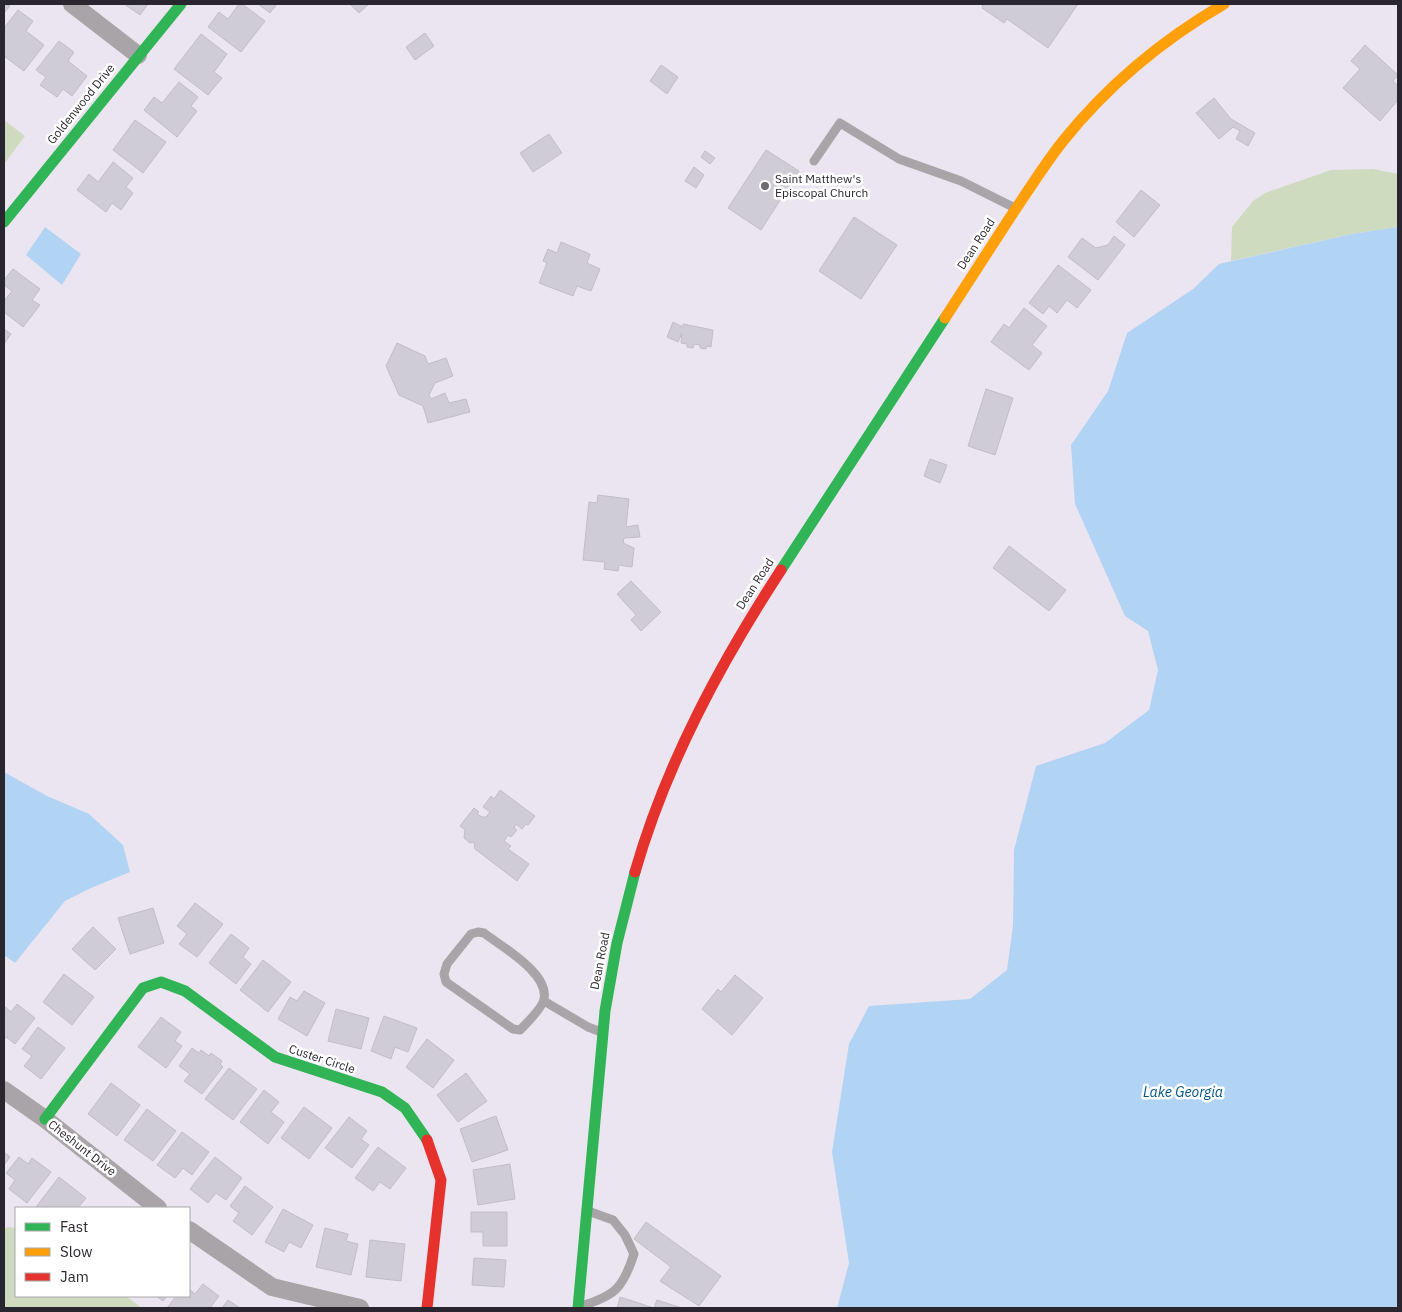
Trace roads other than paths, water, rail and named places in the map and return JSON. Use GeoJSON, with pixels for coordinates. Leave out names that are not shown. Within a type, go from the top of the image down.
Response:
{"type":"FeatureCollection","features":[{"type":"Feature","properties":{"kind":"main road","name":"Goldenwood Drive"},"geometry":{"type":"LineString","coordinates":[[4,222],[181,4]]}},
{"type":"Feature","properties":{"kind":"main road","name":"Dean Road"},"geometry":{"type":"LineString","coordinates":[[578,1307],[603,1033],[616,944],[637,864],[654,815],[676,757],[710,686],[768,590],[1015,209],[1056,149],[1102,96],[1162,44],[1224,4]]}},
{"type":"Feature","properties":{"kind":"main road","name":"Custer Circle"},"geometry":{"type":"LineString","coordinates":[[45,1119],[143,988],[161,982],[185,991],[275,1057],[382,1092],[405,1108],[426,1139],[441,1180],[427,1308]]}},
{"type":"Feature","properties":{"kind":"street"},"geometry":{"type":"LineString","coordinates":[[72,4],[138,55]]}},
{"type":"Feature","properties":{"kind":"street","name":"Cheshunt Drive"},"geometry":{"type":"LineString","coordinates":[[4,1090],[45,1119],[157,1207]]}},
{"type":"Feature","properties":{"kind":"street"},"geometry":{"type":"LineString","coordinates":[[190,1231],[272,1287],[360,1308]]}},
{"type":"Feature","properties":{"kind":"lane"},"geometry":{"type":"LineString","coordinates":[[814,161],[840,124],[899,159],[961,181],[1015,209]]}},
{"type":"Feature","properties":{"kind":"lane"},"geometry":{"type":"LineString","coordinates":[[484,933],[534,971],[545,991],[544,1001],[520,1030],[513,1029],[446,982],[444,974],[447,964],[471,934],[484,933]]}},
{"type":"Feature","properties":{"kind":"lane"},"geometry":{"type":"LineString","coordinates":[[544,1001],[588,1027],[603,1033]]}},
{"type":"Feature","properties":{"kind":"lane"},"geometry":{"type":"LineString","coordinates":[[578,1307],[600,1300],[615,1291],[628,1273],[634,1254],[625,1235],[613,1220],[586,1210]]}},
{"type":"Feature","properties":{"kind":"water"},"geometry":{"type":"Polygon","coordinates":[[[45,227],[81,254],[62,285],[26,255],[45,227]]]}},
{"type":"Feature","properties":{"kind":"water","name":"Lake Georgia"},"geometry":{"type":"Polygon","coordinates":[[[1398,227],[1398,1308],[837,1308],[849,1263],[832,1152],[849,1044],[869,1006],[970,999],[1007,970],[1013,925],[1014,850],[1036,766],[1105,743],[1149,710],[1158,670],[1148,631],[1125,616],[1075,504],[1071,445],[1108,391],[1127,333],[1193,289],[1219,264],[1352,234],[1398,227]]]}},
{"type":"Feature","properties":{"kind":"water"},"geometry":{"type":"Polygon","coordinates":[[[4,772],[47,796],[89,814],[123,845],[130,872],[65,901],[15,963],[4,955],[4,772]]]}},
{"type":"Feature","properties":{"kind":"place","name":"Saint Matthew's Episcopal Church"},"geometry":{"type":"Point","coordinates":[765,186]}}]}
